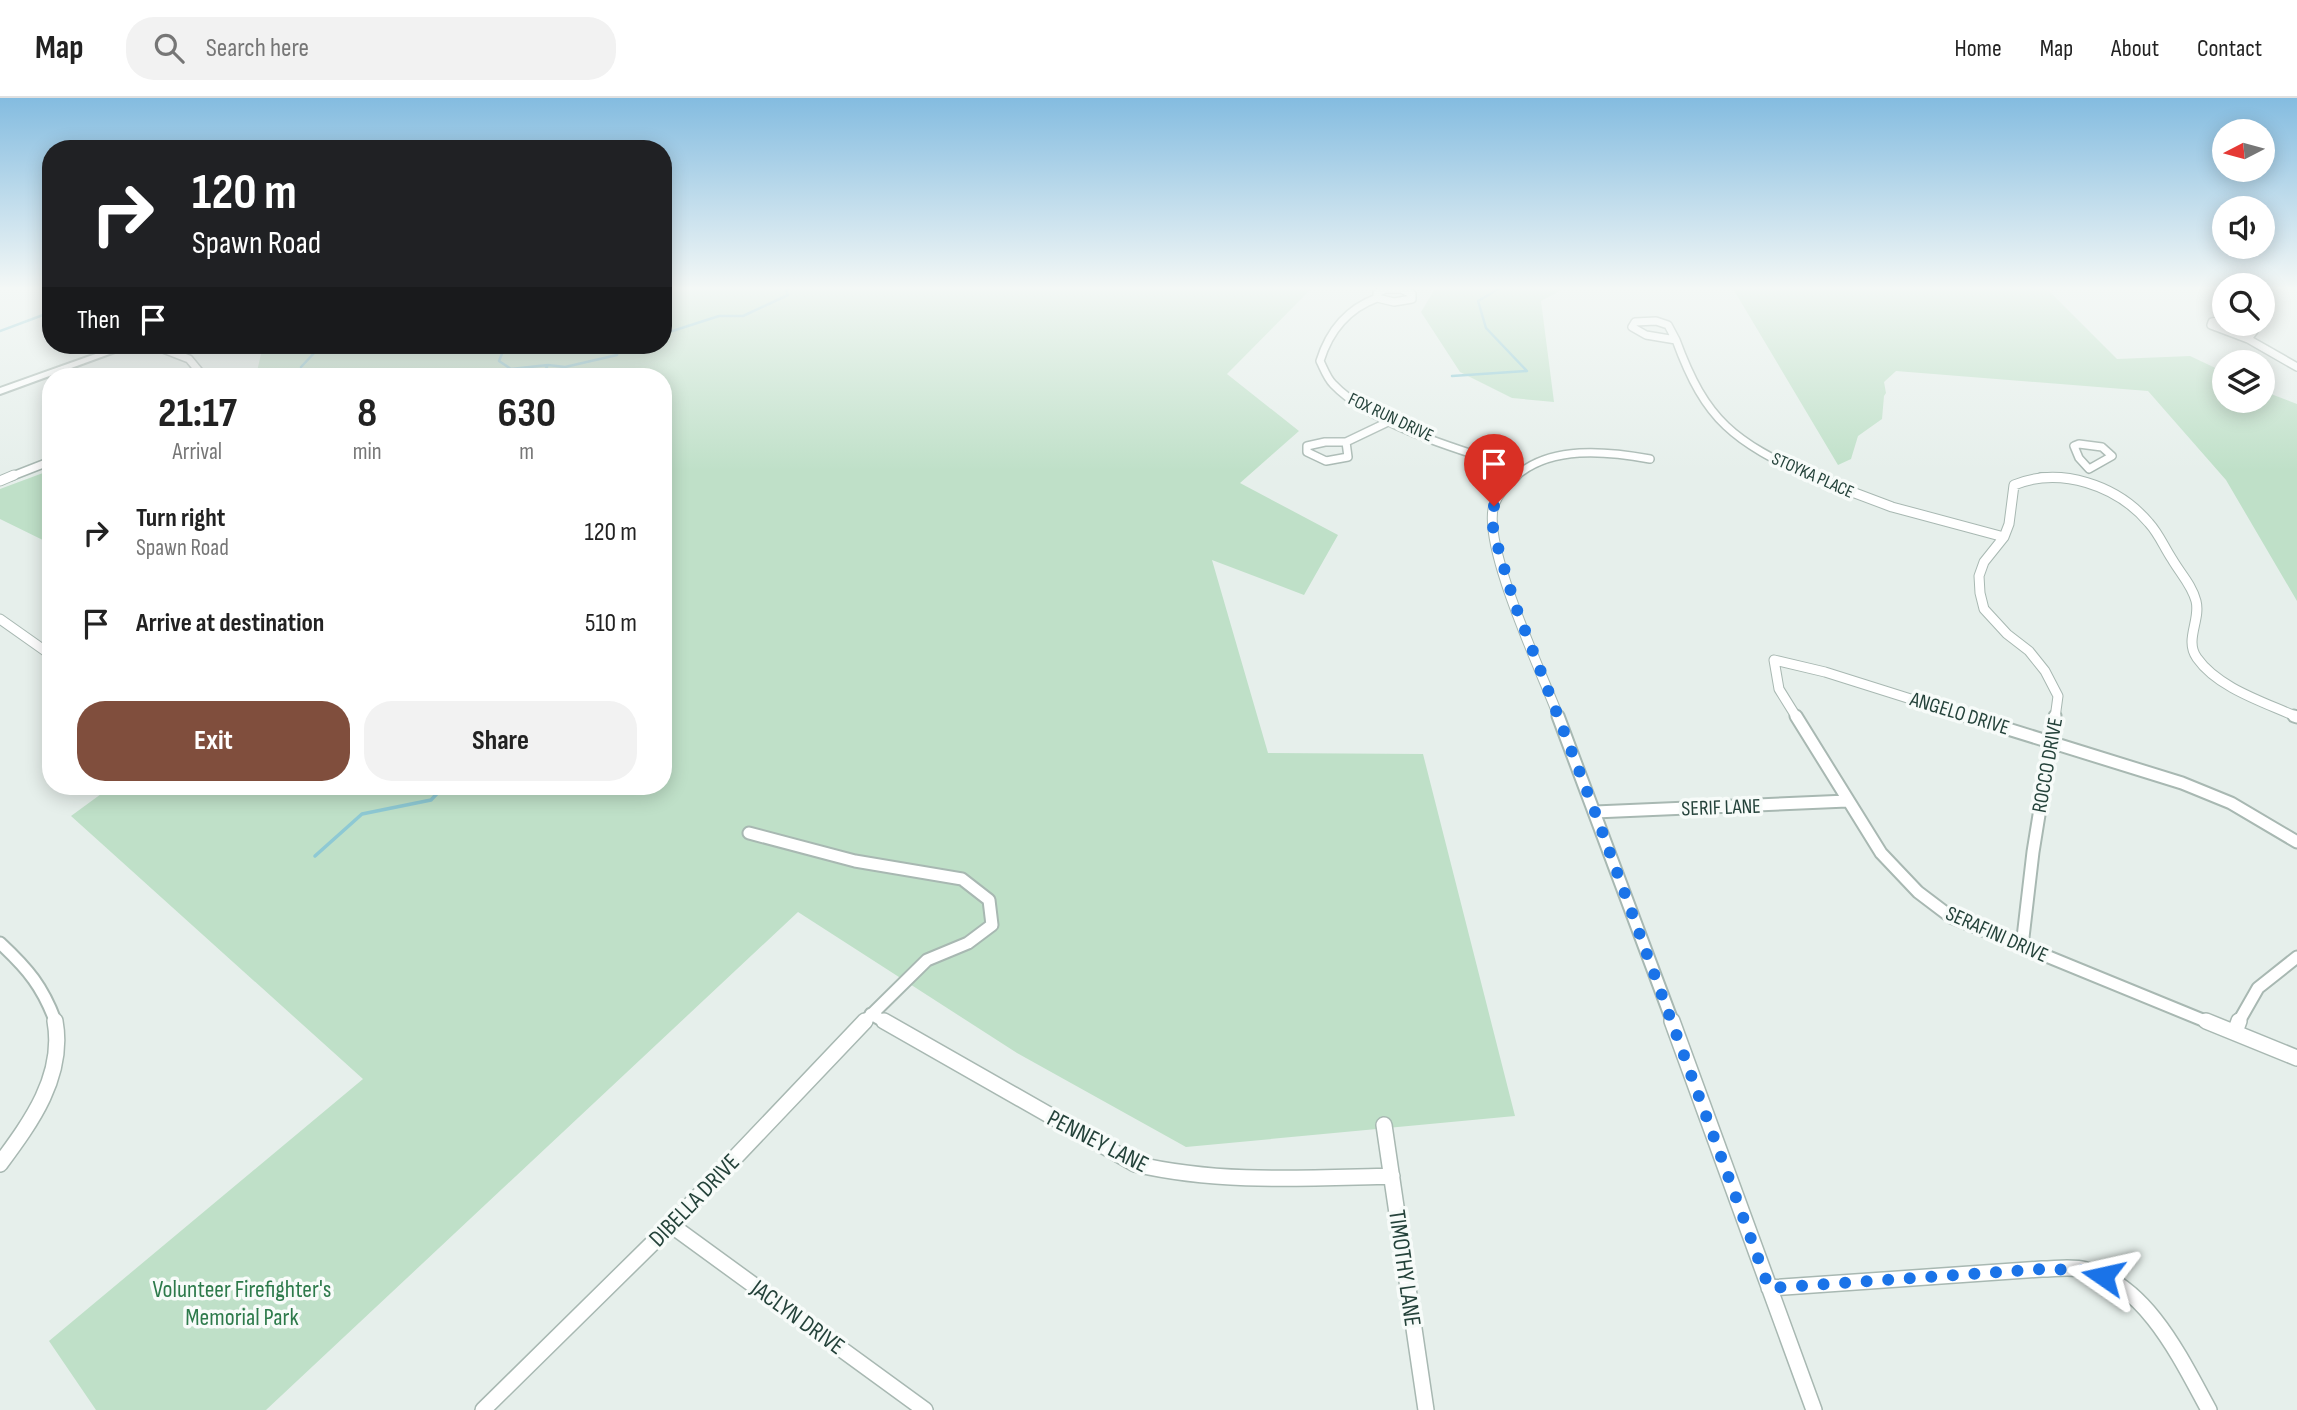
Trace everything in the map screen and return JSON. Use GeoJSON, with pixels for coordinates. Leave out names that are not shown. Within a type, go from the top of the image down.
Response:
{"type":"FeatureCollection","features":[{"type":"Feature","properties":{"kind":"street","name":"FOX RUN DRIVE"},"geometry":{"type":"LineString","coordinates":[[1323,348],[1320,361],[1329,382],[1345,398],[1390,421],[1523,470]]}},
{"type":"Feature","properties":{"kind":"street","name":"STOYKA PLACE"},"geometry":{"type":"LineString","coordinates":[[1680,348],[1702,399],[1716,419],[1760,451],[1852,493],[1958,526],[2004,537]]}},
{"type":"Feature","properties":{"kind":"street"},"geometry":{"type":"LineString","coordinates":[[2264,348],[2297,367]]}},
{"type":"Feature","properties":{"kind":"street"},"geometry":{"type":"LineString","coordinates":[[64,368],[104,354]]}},
{"type":"Feature","properties":{"kind":"street"},"geometry":{"type":"LineString","coordinates":[[176,354],[198,368]]}},
{"type":"Feature","properties":{"kind":"street"},"geometry":{"type":"LineString","coordinates":[[0,391],[42,376]]}},
{"type":"Feature","properties":{"kind":"street"},"geometry":{"type":"LineString","coordinates":[[1346,442],[1349,453],[1343,460],[1319,460],[1307,452],[1307,446],[1313,443],[1346,442],[1390,421]]}},
{"type":"Feature","properties":{"kind":"street"},"geometry":{"type":"LineString","coordinates":[[1650,459],[1609,453],[1585,453],[1551,459],[1523,470],[1509,482],[1494,506],[1493,530],[1514,602],[1595,812],[1814,1410]]}},
{"type":"Feature","properties":{"kind":"street"},"geometry":{"type":"LineString","coordinates":[[0,481],[42,465]]}},
{"type":"Feature","properties":{"kind":"street"},"geometry":{"type":"LineString","coordinates":[[2089,469],[2086,482],[2107,491],[2145,517],[2186,580],[2198,608],[2191,633],[2192,648],[2197,659],[2232,685],[2297,717]]}},
{"type":"Feature","properties":{"kind":"street","name":"ROCCO DRIVE"},"geometry":{"type":"LineString","coordinates":[[2022,946],[2049,740],[2058,696],[2045,671],[2029,651],[2007,634],[1984,609],[1979,576],[1984,562],[2004,537],[2010,524],[2014,485],[2025,479],[2045,477],[2086,482]]}},
{"type":"Feature","properties":{"kind":"street"},"geometry":{"type":"LineString","coordinates":[[0,619],[42,649]]}},
{"type":"Feature","properties":{"kind":"street","name":"ANGELO DRIVE"},"geometry":{"type":"LineString","coordinates":[[1774,660],[1825,672],[2049,740],[2209,793],[2297,842]]}},
{"type":"Feature","properties":{"kind":"street","name":"SERAFINI DRIVE"},"geometry":{"type":"LineString","coordinates":[[1774,660],[1779,689],[1847,802],[1881,853],[1918,892],[1951,917],[2297,1058]]}},
{"type":"Feature","properties":{"kind":"street","name":"SERIF LANE"},"geometry":{"type":"LineString","coordinates":[[1595,812],[1847,802]]}},
{"type":"Feature","properties":{"kind":"street","name":"DIBELLA DRIVE"},"geometry":{"type":"LineString","coordinates":[[484,1410],[671,1225],[899,985],[927,960],[968,943],[992,925],[989,900],[962,879],[855,861],[749,832]]}},
{"type":"Feature","properties":{"kind":"street"},"geometry":{"type":"LineString","coordinates":[[0,943],[39,980],[55,1011],[59,1045],[49,1083],[39,1106],[0,1164]]}},
{"type":"Feature","properties":{"kind":"street"},"geometry":{"type":"LineString","coordinates":[[2235,1032],[2242,1008],[2254,990],[2297,957]]}},
{"type":"Feature","properties":{"kind":"street","name":"PENNEY LANE"},"geometry":{"type":"LineString","coordinates":[[872,1014],[1135,1164],[1166,1173],[1201,1177],[1392,1176]]}},
{"type":"Feature","properties":{"kind":"street","name":"TIMOTHY LANE"},"geometry":{"type":"LineString","coordinates":[[1384,1125],[1426,1410]]}},
{"type":"Feature","properties":{"kind":"street","name":"JACLYN DRIVE"},"geometry":{"type":"LineString","coordinates":[[671,1225],[925,1410]]}},
{"type":"Feature","properties":{"kind":"street"},"geometry":{"type":"LineString","coordinates":[[1769,1288],[2042,1269],[2087,1270],[2123,1288],[2138,1301],[2156,1324],[2209,1410]]}},
{"type":"Feature","properties":{"kind":"green space","name":"Volunteer Firefighter's Memorial Park"},"geometry":{"type":"Polygon","coordinates":[[[672,348],[1252,348],[1227,374],[1299,431],[1240,483],[1338,535],[1304,595],[1212,560],[1268,753],[1423,754],[1515,1116],[1186,1147],[1017,1053],[798,912],[266,1410],[96,1410],[49,1341],[363,1079],[71,816],[100,795],[672,795],[672,368],[258,368],[261,354],[672,354],[672,348]]]}},
{"type":"Feature","properties":{"kind":"green space"},"geometry":{"type":"Polygon","coordinates":[[[1445,348],[1547,348],[1554,402],[1512,398],[1460,372],[1445,348]]]}},
{"type":"Feature","properties":{"kind":"green space"},"geometry":{"type":"Polygon","coordinates":[[[1768,348],[2106,348],[2117,359],[2190,356],[2212,366],[2212,413],[2275,413],[2275,396],[2297,404],[2297,601],[2226,480],[2148,391],[1896,371],[1884,382],[1886,393],[1882,419],[1858,436],[1851,459],[1838,465],[1768,348]]]}},
{"type":"Feature","properties":{"kind":"green space"},"geometry":{"type":"Polygon","coordinates":[[[42,473],[42,540],[0,519],[0,489],[42,473]]]}},
{"type":"Feature","properties":{"kind":"waterway"},"geometry":{"type":"LineString","coordinates":[[1452,376],[1527,371],[1505,348]]}},
{"type":"Feature","properties":{"kind":"waterway"},"geometry":{"type":"LineString","coordinates":[[301,367],[313,354]]}},
{"type":"Feature","properties":{"kind":"waterway"},"geometry":{"type":"LineString","coordinates":[[502,354],[499,361],[510,368]]}},
{"type":"Feature","properties":{"kind":"waterway"},"geometry":{"type":"LineString","coordinates":[[520,368],[548,365],[565,367],[617,354]]}},
{"type":"Feature","properties":{"kind":"waterway"},"geometry":{"type":"LineString","coordinates":[[315,856],[362,814],[431,800],[436,795]]}},
{"type":"Feature","properties":{"kind":"route"},"geometry":{"type":"LineString","coordinates":[[1494,506],[1493,530],[1514,602],[1595,812],[1769,1288],[2042,1269],[2087,1270],[2103,1276]]}}]}
